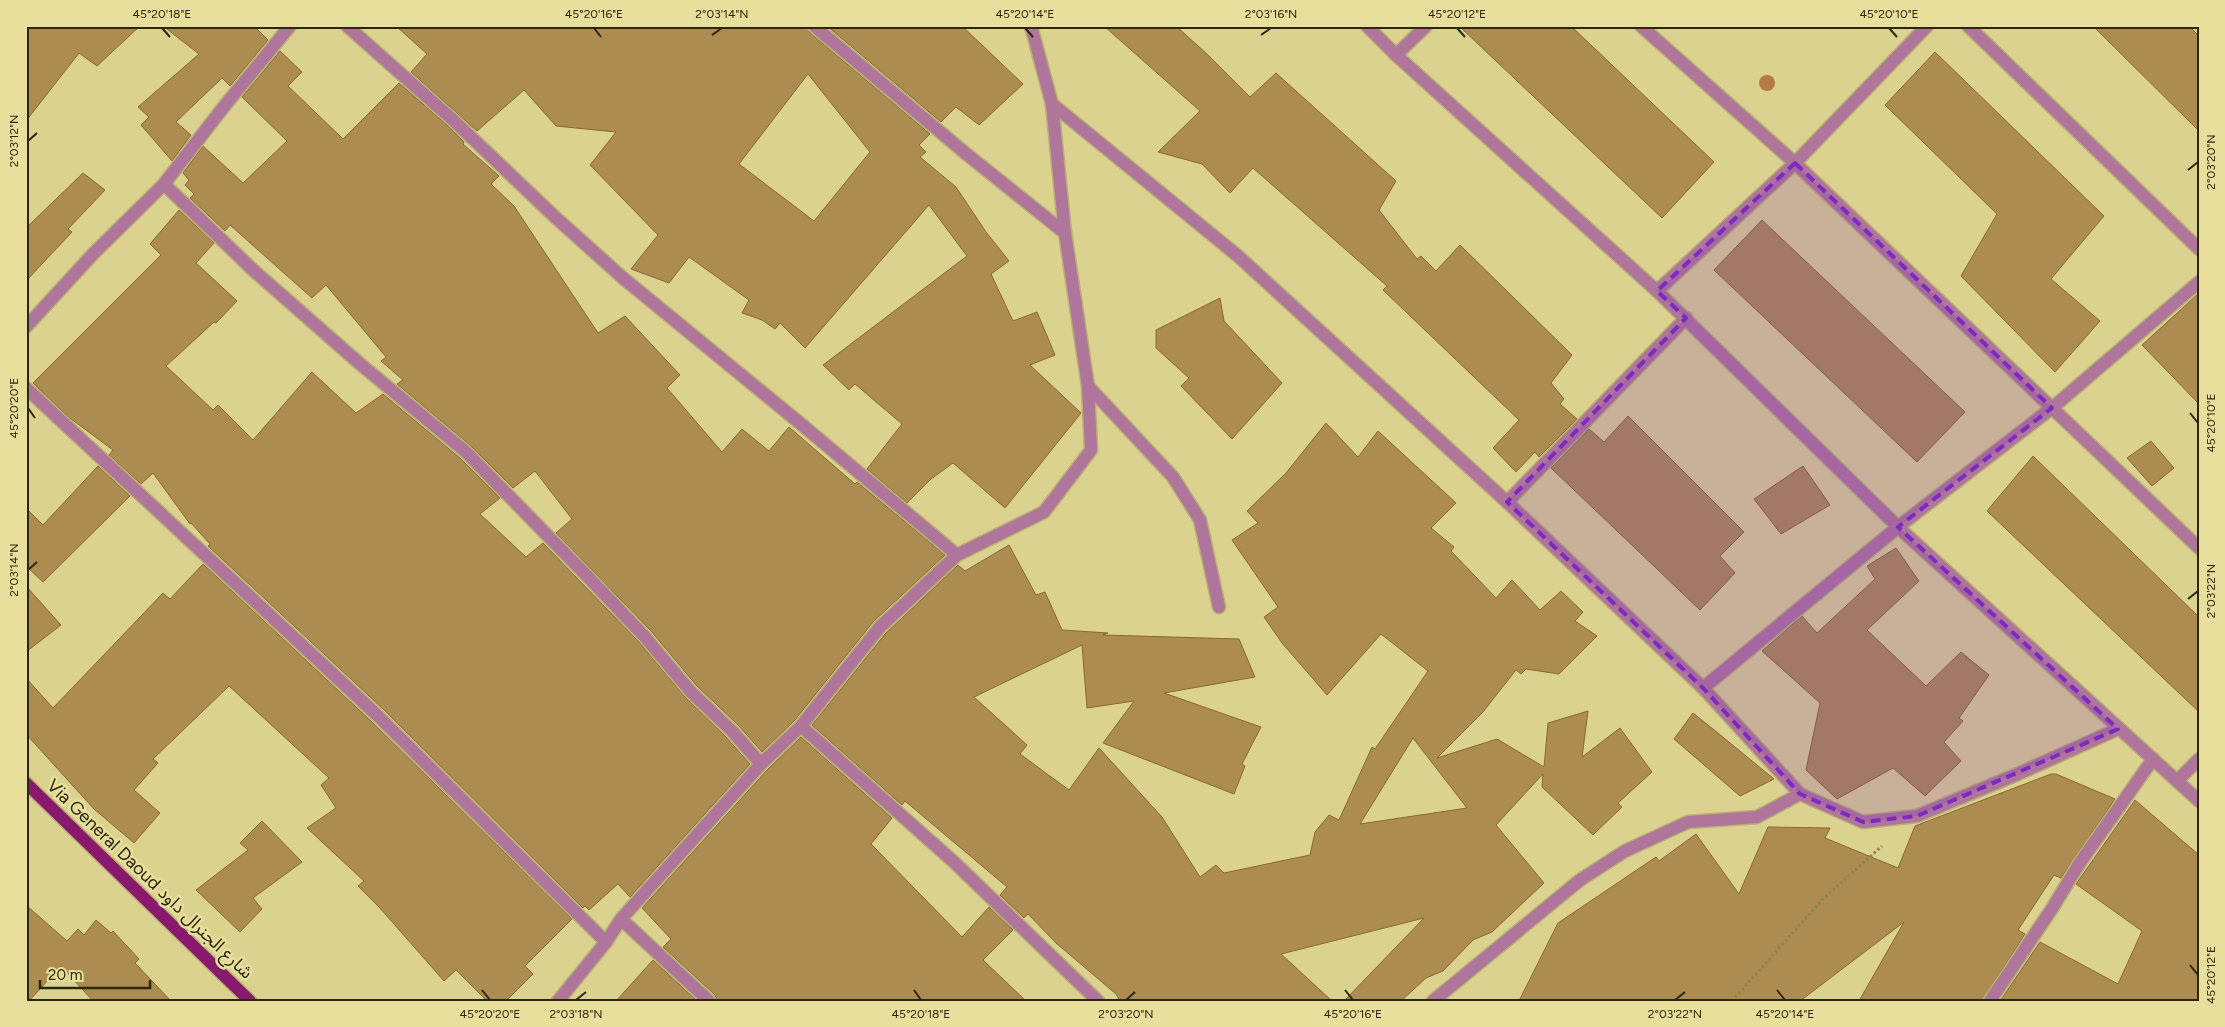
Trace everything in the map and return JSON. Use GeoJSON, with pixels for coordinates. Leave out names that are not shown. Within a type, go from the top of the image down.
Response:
{"type":"FeatureCollection","features":[{"type":"Feature","properties":{"kind":"main road","name":"Via General Daoud شارع الجنرال داود"},"geometry":{"type":"LineString","coordinates":[[26,783],[250,1001]]}},
{"type":"Feature","properties":{"kind":"street"},"geometry":{"type":"LineString","coordinates":[[26,327],[93,254],[164,184],[290,26]]}},
{"type":"Feature","properties":{"kind":"street"},"geometry":{"type":"LineString","coordinates":[[347,26],[454,120],[555,217],[623,278],[801,424],[956,555]]}},
{"type":"Feature","properties":{"kind":"street"},"geometry":{"type":"LineString","coordinates":[[814,26],[964,152],[1065,233]]}},
{"type":"Feature","properties":{"kind":"street"},"geometry":{"type":"LineString","coordinates":[[558,1001],[606,942],[620,919],[761,764],[800,726],[879,628],[956,555],[1044,512],[1091,450],[1088,386],[1065,233],[1052,104],[1031,26]]}},
{"type":"Feature","properties":{"kind":"street"},"geometry":{"type":"LineString","coordinates":[[1367,26],[1396,55],[1686,318],[1898,527],[2199,801]]}},
{"type":"Feature","properties":{"kind":"street"},"geometry":{"type":"LineString","coordinates":[[1396,55],[1426,26]]}},
{"type":"Feature","properties":{"kind":"street"},"geometry":{"type":"LineString","coordinates":[[1641,26],[1795,163],[2199,548]]}},
{"type":"Feature","properties":{"kind":"street"},"geometry":{"type":"LineString","coordinates":[[1657,291],[1795,163],[1927,26]]}},
{"type":"Feature","properties":{"kind":"street"},"geometry":{"type":"LineString","coordinates":[[1968,26],[2199,249]]}},
{"type":"Feature","properties":{"kind":"street"},"geometry":{"type":"LineString","coordinates":[[1052,104],[1238,256],[1507,502],[1703,688],[1800,794],[1863,822],[1917,816],[2018,774],[2118,729]]}},
{"type":"Feature","properties":{"kind":"street"},"geometry":{"type":"LineString","coordinates":[[164,184],[253,270],[359,363],[466,452],[645,637],[690,691],[732,731],[761,764]]}},
{"type":"Feature","properties":{"kind":"street"},"geometry":{"type":"LineString","coordinates":[[1703,688],[1898,527],[2052,408],[2199,282]]}},
{"type":"Feature","properties":{"kind":"street"},"geometry":{"type":"LineString","coordinates":[[1507,502],[1686,318]]}},
{"type":"Feature","properties":{"kind":"street"},"geometry":{"type":"LineString","coordinates":[[1088,386],[1172,477],[1200,520],[1219,607]]}},
{"type":"Feature","properties":{"kind":"street"},"geometry":{"type":"LineString","coordinates":[[26,388],[377,715],[606,942]]}},
{"type":"Feature","properties":{"kind":"street"},"geometry":{"type":"LineString","coordinates":[[800,726],[955,863],[1098,1001]]}},
{"type":"Feature","properties":{"kind":"street"},"geometry":{"type":"LineString","coordinates":[[1990,1001],[2053,907],[2079,864],[2153,758]]}},
{"type":"Feature","properties":{"kind":"street"},"geometry":{"type":"LineString","coordinates":[[2178,780],[2199,759]]}},
{"type":"Feature","properties":{"kind":"street"},"geometry":{"type":"LineString","coordinates":[[1433,1001],[1580,880],[1625,850],[1688,822],[1757,817],[1800,794]]}},
{"type":"Feature","properties":{"kind":"street"},"geometry":{"type":"LineString","coordinates":[[620,919],[709,1001]]}},
{"type":"Feature","properties":{"kind":"path"},"geometry":{"type":"LineString","coordinates":[[1732,1001],[1823,898],[1917,816]]}},
{"type":"Feature","properties":{"kind":"highlighted area"},"geometry":{"type":"Polygon","coordinates":[[[1795,163],[2052,408],[1898,527],[2118,729],[1917,816],[1863,822],[1800,794],[1703,688],[1507,502],[1686,318],[1657,291],[1795,163]]]}},
{"type":"Feature","properties":{"kind":"building"},"geometry":{"type":"Polygon","coordinates":[[[26,26],[140,26],[97,66],[79,53],[26,121],[26,26]]]}},
{"type":"Feature","properties":{"kind":"building"},"geometry":{"type":"Polygon","coordinates":[[[163,26],[254,26],[268,40],[230,86],[222,78],[176,122],[191,135],[172,161],[141,125],[149,117],[138,107],[199,54],[163,26]]]}},
{"type":"Feature","properties":{"kind":"building"},"geometry":{"type":"Polygon","coordinates":[[[396,26],[806,26],[809,32],[930,134],[919,145],[926,152],[920,157],[956,187],[986,232],[1009,261],[991,274],[1013,321],[1037,312],[1055,355],[1030,365],[1081,413],[1005,508],[953,463],[931,479],[907,503],[867,469],[902,424],[855,384],[849,390],[823,365],[967,256],[929,205],[805,348],[780,323],[775,329],[762,320],[742,313],[749,300],[689,257],[669,283],[631,269],[658,235],[590,165],[616,132],[556,126],[524,90],[477,131],[411,72],[427,54],[396,26]],[[808,74],[739,164],[814,221],[870,152],[808,74]]]}},
{"type":"Feature","properties":{"kind":"building"},"geometry":{"type":"Polygon","coordinates":[[[827,26],[962,26],[1023,84],[979,125],[956,107],[941,122],[827,26]]]}},
{"type":"Feature","properties":{"kind":"building"},"geometry":{"type":"Polygon","coordinates":[[[1104,26],[1176,26],[1250,97],[1276,73],[1396,181],[1379,210],[1417,259],[1421,256],[1436,271],[1460,245],[1572,355],[1551,383],[1564,399],[1560,404],[1577,419],[1539,457],[1535,452],[1516,472],[1493,448],[1519,420],[1383,290],[1387,286],[1253,168],[1230,193],[1202,164],[1158,152],[1200,111],[1104,26]]]}},
{"type":"Feature","properties":{"kind":"building"},"geometry":{"type":"Polygon","coordinates":[[[1459,26],[1571,26],[1714,162],[1662,218],[1459,26]]]}},
{"type":"Feature","properties":{"kind":"building"},"geometry":{"type":"Polygon","coordinates":[[[2093,26],[2189,26],[2199,36],[2199,131],[2093,26]]]}},
{"type":"Feature","properties":{"kind":"building"},"geometry":{"type":"Polygon","coordinates":[[[280,51],[302,72],[288,86],[343,139],[399,83],[448,126],[464,142],[463,144],[499,176],[491,184],[514,206],[598,333],[625,316],[680,375],[667,388],[722,452],[742,429],[769,451],[789,427],[855,484],[857,482],[945,555],[873,622],[795,720],[762,752],[738,725],[696,685],[651,631],[556,533],[572,519],[535,471],[513,488],[471,446],[397,384],[403,380],[381,361],[386,357],[326,285],[312,298],[230,225],[225,231],[190,198],[194,194],[185,185],[189,180],[183,173],[203,146],[243,183],[287,141],[242,97],[280,51]]]}},
{"type":"Feature","properties":{"kind":"building"},"geometry":{"type":"Polygon","coordinates":[[[1935,52],[2104,216],[2051,279],[2100,321],[2055,372],[1961,276],[1997,214],[1885,105],[1935,52]]]}},
{"type":"Feature","properties":{"kind":"building"},"geometry":{"type":"Polygon","coordinates":[[[83,173],[105,190],[68,229],[72,232],[26,281],[26,228],[83,173]]]}},
{"type":"Feature","properties":{"kind":"building"},"geometry":{"type":"Polygon","coordinates":[[[179,210],[214,243],[196,263],[237,301],[216,323],[214,322],[166,366],[213,410],[218,405],[253,440],[312,372],[356,413],[383,394],[460,458],[500,498],[480,514],[526,557],[543,543],[639,642],[684,696],[726,737],[750,764],[630,897],[618,884],[589,910],[585,906],[583,908],[383,709],[208,546],[210,544],[190,524],[153,473],[141,484],[109,455],[113,450],[67,416],[33,383],[161,255],[150,244],[179,210]]]}},
{"type":"Feature","properties":{"kind":"building"},"geometry":{"type":"Polygon","coordinates":[[[1762,220],[1965,412],[1917,462],[1714,270],[1762,220]]]}},
{"type":"Feature","properties":{"kind":"building"},"geometry":{"type":"Polygon","coordinates":[[[2199,293],[2199,404],[2142,345],[2199,293]]]}},
{"type":"Feature","properties":{"kind":"building"},"geometry":{"type":"Polygon","coordinates":[[[1220,298],[1224,321],[1282,383],[1232,439],[1181,386],[1189,378],[1156,348],[1156,330],[1220,298]]]}},
{"type":"Feature","properties":{"kind":"building"},"geometry":{"type":"Polygon","coordinates":[[[1628,416],[1744,532],[1720,556],[1735,573],[1700,610],[1551,468],[1589,429],[1604,442],[1628,416]]]}},
{"type":"Feature","properties":{"kind":"building"},"geometry":{"type":"Polygon","coordinates":[[[1326,423],[1358,457],[1378,431],[1456,503],[1431,528],[1454,547],[1451,551],[1496,598],[1512,580],[1540,610],[1561,591],[1583,612],[1575,621],[1597,636],[1559,674],[1526,669],[1521,674],[1516,670],[1483,712],[1437,758],[1497,739],[1544,767],[1548,723],[1588,711],[1582,757],[1620,728],[1652,772],[1618,803],[1622,807],[1593,835],[1542,787],[1543,774],[1496,825],[1544,883],[1492,932],[1473,940],[1443,971],[1426,978],[1401,1001],[1344,1001],[1424,918],[1281,954],[1332,1001],[1120,1001],[1116,994],[1056,943],[1028,914],[1024,918],[1000,895],[1007,887],[905,801],[902,805],[812,725],[885,634],[958,565],[965,571],[1009,545],[1036,595],[1045,592],[1062,630],[1108,633],[1103,635],[1239,639],[1255,677],[1164,693],[1261,727],[1242,764],[1245,766],[1234,794],[1103,743],[1134,701],[1087,708],[1082,645],[974,697],[1027,745],[1020,754],[1069,790],[1099,748],[1162,817],[1200,877],[1216,865],[1224,873],[1310,855],[1315,832],[1329,815],[1339,820],[1372,747],[1375,749],[1428,671],[1381,634],[1327,695],[1282,643],[1264,617],[1278,607],[1232,540],[1258,523],[1247,511],[1286,473],[1326,423]],[[1413,738],[1360,824],[1467,808],[1413,738]]]}},
{"type":"Feature","properties":{"kind":"building"},"geometry":{"type":"Polygon","coordinates":[[[2151,441],[2174,468],[2152,486],[2127,458],[2151,441]]]}},
{"type":"Feature","properties":{"kind":"building"},"geometry":{"type":"Polygon","coordinates":[[[2033,456],[2199,617],[2199,712],[1987,511],[2033,456]]]}},
{"type":"Feature","properties":{"kind":"building"},"geometry":{"type":"Polygon","coordinates":[[[98,466],[130,496],[43,582],[26,566],[26,508],[43,525],[98,466]]]}},
{"type":"Feature","properties":{"kind":"building"},"geometry":{"type":"Polygon","coordinates":[[[1803,466],[1830,505],[1781,534],[1754,499],[1803,466]]]}},
{"type":"Feature","properties":{"kind":"building"},"geometry":{"type":"Polygon","coordinates":[[[1896,548],[1919,581],[1867,630],[1926,686],[1961,652],[1989,675],[1959,718],[1963,721],[1944,742],[1961,761],[1925,796],[1893,768],[1837,799],[1806,770],[1820,703],[1762,651],[1802,616],[1817,633],[1875,579],[1867,566],[1896,548]]]}},
{"type":"Feature","properties":{"kind":"building"},"geometry":{"type":"Polygon","coordinates":[[[203,564],[371,721],[572,919],[525,966],[533,974],[506,1001],[487,1001],[456,970],[444,981],[358,886],[364,881],[307,828],[336,808],[321,785],[329,778],[229,686],[153,759],[158,763],[134,790],[160,813],[134,843],[94,809],[26,734],[26,678],[53,708],[163,593],[170,599],[203,564]]]}},
{"type":"Feature","properties":{"kind":"building"},"geometry":{"type":"Polygon","coordinates":[[[26,586],[61,625],[26,652],[26,586]]]}},
{"type":"Feature","properties":{"kind":"building"},"geometry":{"type":"Polygon","coordinates":[[[1693,713],[1774,779],[1740,796],[1674,739],[1693,713]]]}},
{"type":"Feature","properties":{"kind":"building"},"geometry":{"type":"Polygon","coordinates":[[[801,737],[892,818],[871,844],[962,937],[989,907],[1013,930],[983,960],[1026,1001],[717,1001],[715,995],[663,947],[671,939],[642,908],[767,770],[801,737]]]}},
{"type":"Feature","properties":{"kind":"building"},"geometry":{"type":"Polygon","coordinates":[[[2051,774],[2056,774],[2115,799],[2061,878],[2054,875],[2018,930],[2025,934],[1982,1001],[1859,1001],[1904,922],[1800,1001],[1519,1001],[1558,923],[1656,857],[1659,861],[1696,834],[1739,894],[1768,827],[1830,828],[1825,838],[1898,868],[1915,826],[2051,774]]]}},
{"type":"Feature","properties":{"kind":"building"},"geometry":{"type":"Polygon","coordinates":[[[2135,800],[2199,855],[2199,1001],[2000,1001],[2040,942],[2118,984],[2142,931],[2076,884],[2135,800]]]}},
{"type":"Feature","properties":{"kind":"building"},"geometry":{"type":"Polygon","coordinates":[[[262,821],[302,862],[253,898],[262,909],[240,932],[196,890],[248,850],[240,843],[262,821]]]}},
{"type":"Feature","properties":{"kind":"building"},"geometry":{"type":"Polygon","coordinates":[[[26,905],[67,941],[78,929],[84,935],[96,920],[111,933],[113,931],[139,959],[135,963],[171,1001],[93,1001],[61,966],[29,1001],[26,1001],[26,905]]]}},
{"type":"Feature","properties":{"kind":"building"},"geometry":{"type":"Polygon","coordinates":[[[653,960],[697,1001],[616,1001],[653,960]]]}}]}
